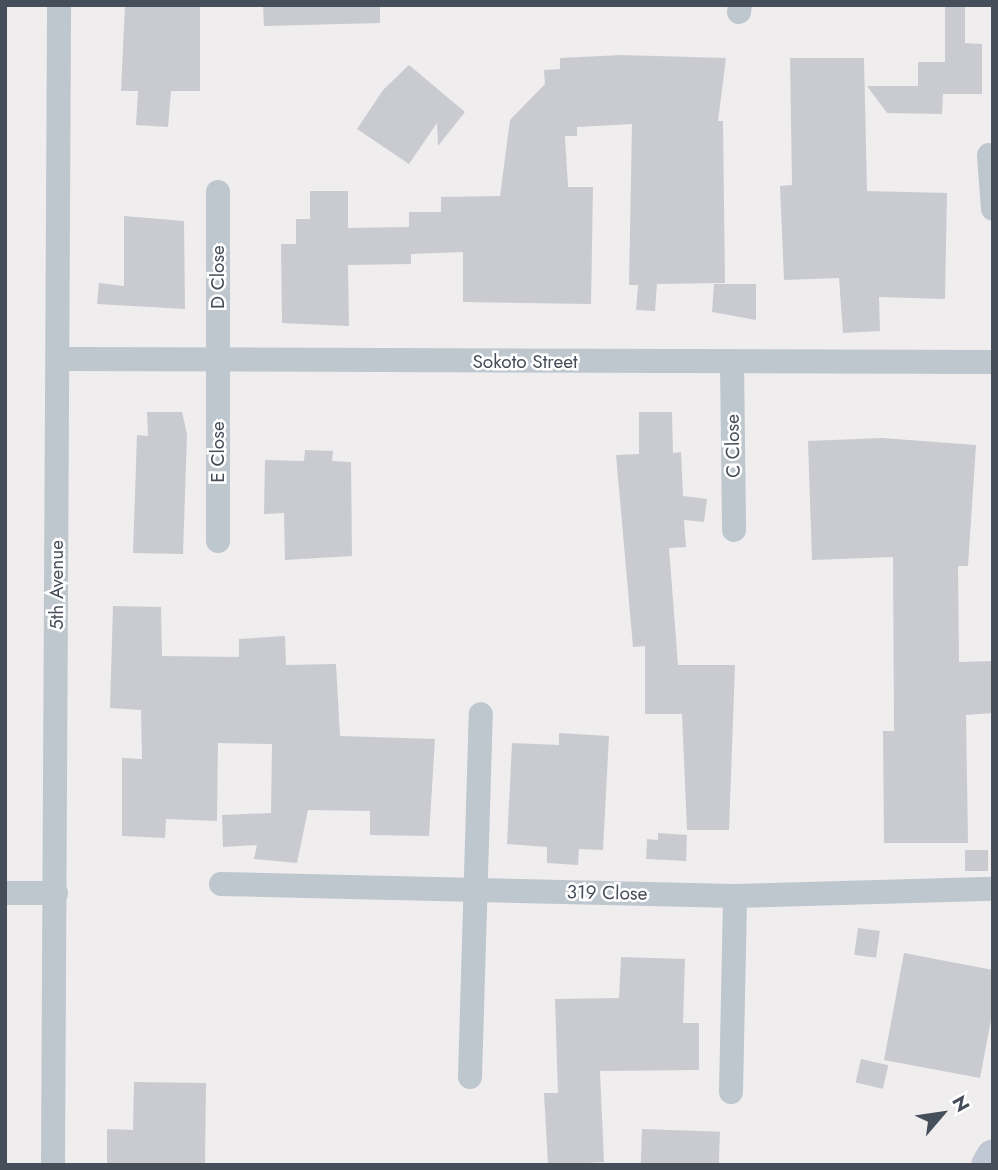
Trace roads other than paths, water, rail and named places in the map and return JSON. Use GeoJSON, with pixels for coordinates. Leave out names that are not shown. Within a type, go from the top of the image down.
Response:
{"type":"FeatureCollection","features":[{"type":"Feature","properties":{"kind":"street","name":"5th Avenue"},"geometry":{"type":"LineString","coordinates":[[53,1165],[59,5]]}},
{"type":"Feature","properties":{"kind":"street"},"geometry":{"type":"LineString","coordinates":[[989,155],[993,209]]}},
{"type":"Feature","properties":{"kind":"street","name":"D Close"},"geometry":{"type":"LineString","coordinates":[[218,192],[218,363]]}},
{"type":"Feature","properties":{"kind":"street","name":"Sokoto Street"},"geometry":{"type":"LineString","coordinates":[[58,359],[218,363],[993,362]]}},
{"type":"Feature","properties":{"kind":"street","name":"C Close"},"geometry":{"type":"LineString","coordinates":[[732,362],[734,530]]}},
{"type":"Feature","properties":{"kind":"street","name":"E Close"},"geometry":{"type":"LineString","coordinates":[[218,363],[218,541]]}},
{"type":"Feature","properties":{"kind":"street"},"geometry":{"type":"LineString","coordinates":[[470,1077],[478,890],[481,714]]}},
{"type":"Feature","properties":{"kind":"street","name":"319 Close"},"geometry":{"type":"LineString","coordinates":[[221,884],[735,896],[993,889]]}},
{"type":"Feature","properties":{"kind":"street"},"geometry":{"type":"LineString","coordinates":[[5,893],[56,893]]}},
{"type":"Feature","properties":{"kind":"street"},"geometry":{"type":"LineString","coordinates":[[731,1092],[735,896]]}},
{"type":"Feature","properties":{"kind":"street"},"geometry":{"type":"LineString","coordinates":[[988,1165],[993,1156]]}}]}
